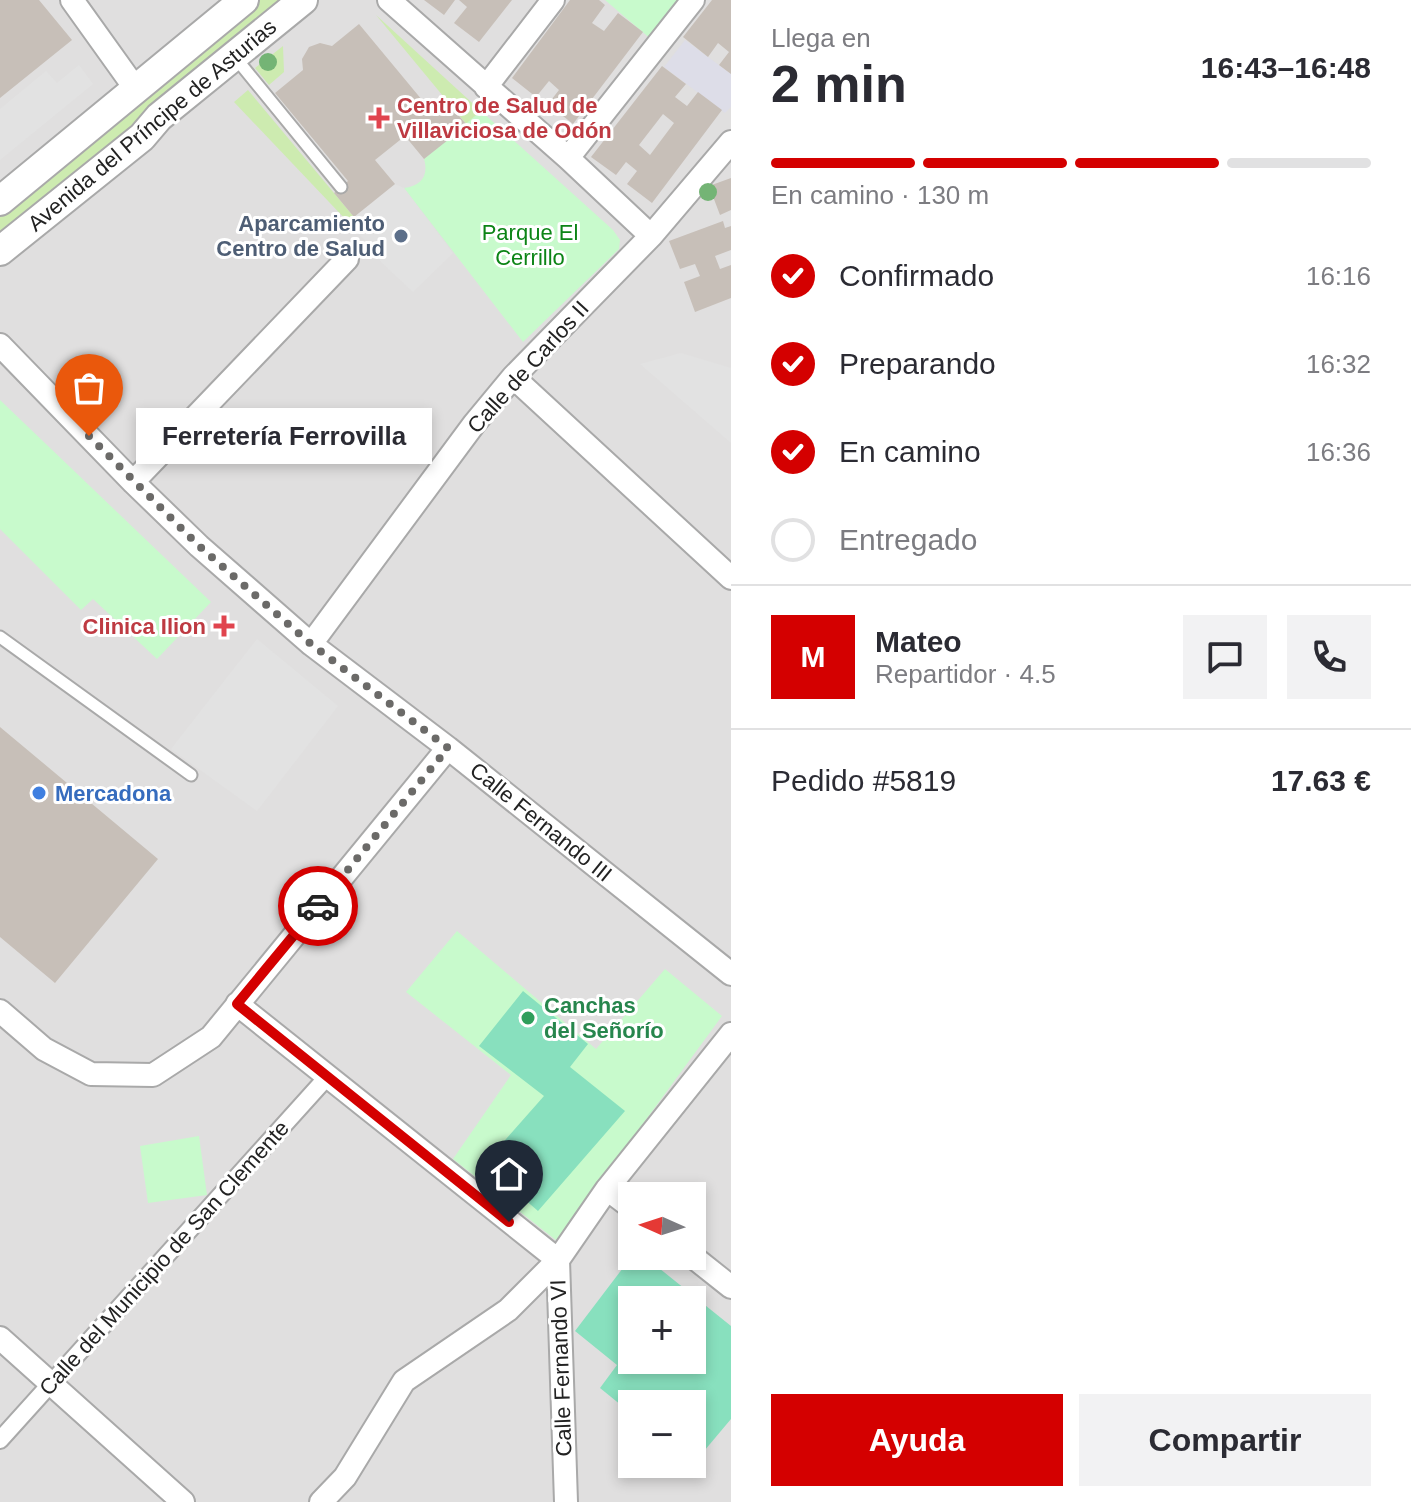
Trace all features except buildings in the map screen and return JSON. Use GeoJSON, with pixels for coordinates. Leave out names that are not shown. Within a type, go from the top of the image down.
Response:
{"type":"FeatureCollection","features":[{"type":"Feature","properties":{"kind":"street"},"geometry":{"type":"LineString","coordinates":[[72,0],[135,88]]}},
{"type":"Feature","properties":{"kind":"street","name":"Avenida del Príncipe de Asturias"},"geometry":{"type":"LineString","coordinates":[[0,201],[244,0]]}},
{"type":"Feature","properties":{"kind":"street","name":"Avenida del Príncipe de Asturias"},"geometry":{"type":"LineString","coordinates":[[0,251],[142,137],[159,117],[303,0]]}},
{"type":"Feature","properties":{"kind":"street"},"geometry":{"type":"LineString","coordinates":[[389,0],[568,158],[651,236]]}},
{"type":"Feature","properties":{"kind":"street"},"geometry":{"type":"LineString","coordinates":[[486,87],[553,0]]}},
{"type":"Feature","properties":{"kind":"street"},"geometry":{"type":"LineString","coordinates":[[568,158],[693,0]]}},
{"type":"Feature","properties":{"kind":"street","name":"Calle de Carlos II"},"geometry":{"type":"LineString","coordinates":[[311,644],[474,424],[513,377],[651,236],[731,142]]}},
{"type":"Feature","properties":{"kind":"street"},"geometry":{"type":"LineString","coordinates":[[133,482],[347,259]]}},
{"type":"Feature","properties":{"kind":"street","name":"Calle Fernando III"},"geometry":{"type":"LineString","coordinates":[[0,345],[199,546],[311,644],[448,748],[731,974]]}},
{"type":"Feature","properties":{"kind":"street"},"geometry":{"type":"LineString","coordinates":[[513,377],[731,578]]}},
{"type":"Feature","properties":{"kind":"street"},"geometry":{"type":"LineString","coordinates":[[0,1011],[44,1049],[91,1074],[153,1075],[211,1037],[448,748]]}},
{"type":"Feature","properties":{"kind":"street","name":"Calle Fernando VI"},"geometry":{"type":"LineString","coordinates":[[237,1004],[558,1260],[566,1502]]}},
{"type":"Feature","properties":{"kind":"street"},"geometry":{"type":"LineString","coordinates":[[321,1502],[345,1477],[404,1381],[508,1310],[558,1260],[607,1189],[731,1034]]}},
{"type":"Feature","properties":{"kind":"street","name":"Calle del Municipio de San Clemente"},"geometry":{"type":"LineString","coordinates":[[0,1440],[328,1076]]}},
{"type":"Feature","properties":{"kind":"street"},"geometry":{"type":"LineString","coordinates":[[607,1189],[618,1197]]}},
{"type":"Feature","properties":{"kind":"street"},"geometry":{"type":"LineString","coordinates":[[706,1267],[731,1287]]}},
{"type":"Feature","properties":{"kind":"street"},"geometry":{"type":"LineString","coordinates":[[0,1338],[183,1502]]}},
{"type":"Feature","properties":{"kind":"lane"},"geometry":{"type":"LineString","coordinates":[[233,56],[341,187]]}},
{"type":"Feature","properties":{"kind":"lane"},"geometry":{"type":"LineString","coordinates":[[0,637],[191,775]]}},
{"type":"Feature","properties":{"kind":"shaded area"},"geometry":{"type":"Polygon","coordinates":[[[0,0],[731,0],[731,1502],[0,1502],[0,0]]]}},
{"type":"Feature","properties":{"kind":"shaded area"},"geometry":{"type":"Polygon","coordinates":[[[685,40],[731,74],[731,107],[725,113],[664,67],[685,40]]]}},
{"type":"Feature","properties":{"kind":"shaded area"},"geometry":{"type":"Polygon","coordinates":[[[79,65],[93,84],[0,160],[0,109],[46,71],[57,83],[79,65]]]}},
{"type":"Feature","properties":{"kind":"shaded area","name":"Aparcamiento Centro de Salud"},"geometry":{"type":"Polygon","coordinates":[[[395,184],[404,188],[453,253],[413,292],[381,262],[348,222],[395,184]]]}},
{"type":"Feature","properties":{"kind":"shaded area"},"geometry":{"type":"Polygon","coordinates":[[[681,353],[731,368],[731,443],[640,364],[681,353]]]}},
{"type":"Feature","properties":{"kind":"shaded area"},"geometry":{"type":"Polygon","coordinates":[[[257,639],[338,706],[257,811],[171,749],[257,639]]]}},
{"type":"Feature","properties":{"kind":"green space"},"geometry":{"type":"Polygon","coordinates":[[[260,0],[281,0],[126,133],[0,235],[0,214],[260,0]]]}},
{"type":"Feature","properties":{"kind":"green space"},"geometry":{"type":"Polygon","coordinates":[[[605,0],[683,0],[652,40],[605,0]]]}},
{"type":"Feature","properties":{"kind":"green space"},"geometry":{"type":"Polygon","coordinates":[[[376,15],[481,111],[467,125],[376,15]]]}},
{"type":"Feature","properties":{"kind":"green space"},"geometry":{"type":"Polygon","coordinates":[[[283,46],[284,72],[269,85],[255,68],[283,46]]]}},
{"type":"Feature","properties":{"kind":"green space"},"geometry":{"type":"Polygon","coordinates":[[[248,90],[354,217],[348,222],[234,102],[248,90]]]}},
{"type":"Feature","properties":{"kind":"green space","name":"Parque El Cerrillo"},"geometry":{"type":"Polygon","coordinates":[[[481,111],[613,230],[620,240],[619,249],[523,342],[404,188],[422,179],[424,159],[481,111]]]}},
{"type":"Feature","properties":{"kind":"green space"},"geometry":{"type":"Polygon","coordinates":[[[0,400],[211,602],[157,659],[93,599],[81,610],[0,529],[0,400]]]}},
{"type":"Feature","properties":{"kind":"green space"},"geometry":{"type":"Polygon","coordinates":[[[457,931],[596,1049],[665,969],[722,1016],[557,1241],[453,1159],[511,1075],[406,992],[457,931]]]}},
{"type":"Feature","properties":{"kind":"green space"},"geometry":{"type":"Polygon","coordinates":[[[523,991],[588,1044],[570,1067],[625,1111],[538,1211],[484,1164],[544,1096],[479,1046],[523,991]]]}},
{"type":"Feature","properties":{"kind":"green space"},"geometry":{"type":"Polygon","coordinates":[[[199,1136],[207,1195],[148,1203],[140,1146],[199,1136]]]}},
{"type":"Feature","properties":{"kind":"green space"},"geometry":{"type":"Polygon","coordinates":[[[621,1270],[661,1270],[681,1286],[618,1286],[618,1374],[706,1374],[706,1306],[731,1326],[731,1419],[706,1449],[706,1390],[618,1390],[618,1403],[600,1388],[617,1365],[575,1331],[621,1270]]]}},
{"type":"Feature","properties":{"kind":"way so far"},"geometry":{"type":"LineString","coordinates":[[89,436],[199,546],[311,644],[448,748],[318,906]]}},
{"type":"Feature","properties":{"kind":"place","name":"Centro de Salud de Villaviciosa de Odón"},"geometry":{"type":"Point","coordinates":[379,118]}},
{"type":"Feature","properties":{"kind":"place","name":"Aparcamiento Centro de Salud"},"geometry":{"type":"Point","coordinates":[401,236]}},
{"type":"Feature","properties":{"kind":"place","name":"Ferretería Ferrovilla"},"geometry":{"type":"Point","coordinates":[89,436]}},
{"type":"Feature","properties":{"kind":"place","name":"Clinica Ilion"},"geometry":{"type":"Point","coordinates":[224,626]}},
{"type":"Feature","properties":{"kind":"place","name":"Mercadona"},"geometry":{"type":"Point","coordinates":[39,793]}},
{"type":"Feature","properties":{"kind":"place","name":"Canchas del Señorío"},"geometry":{"type":"Point","coordinates":[528,1018]}},
{"type":"Feature","properties":{"kind":"route"},"geometry":{"type":"LineString","coordinates":[[318,906],[237,1004],[509,1222]]}}]}
